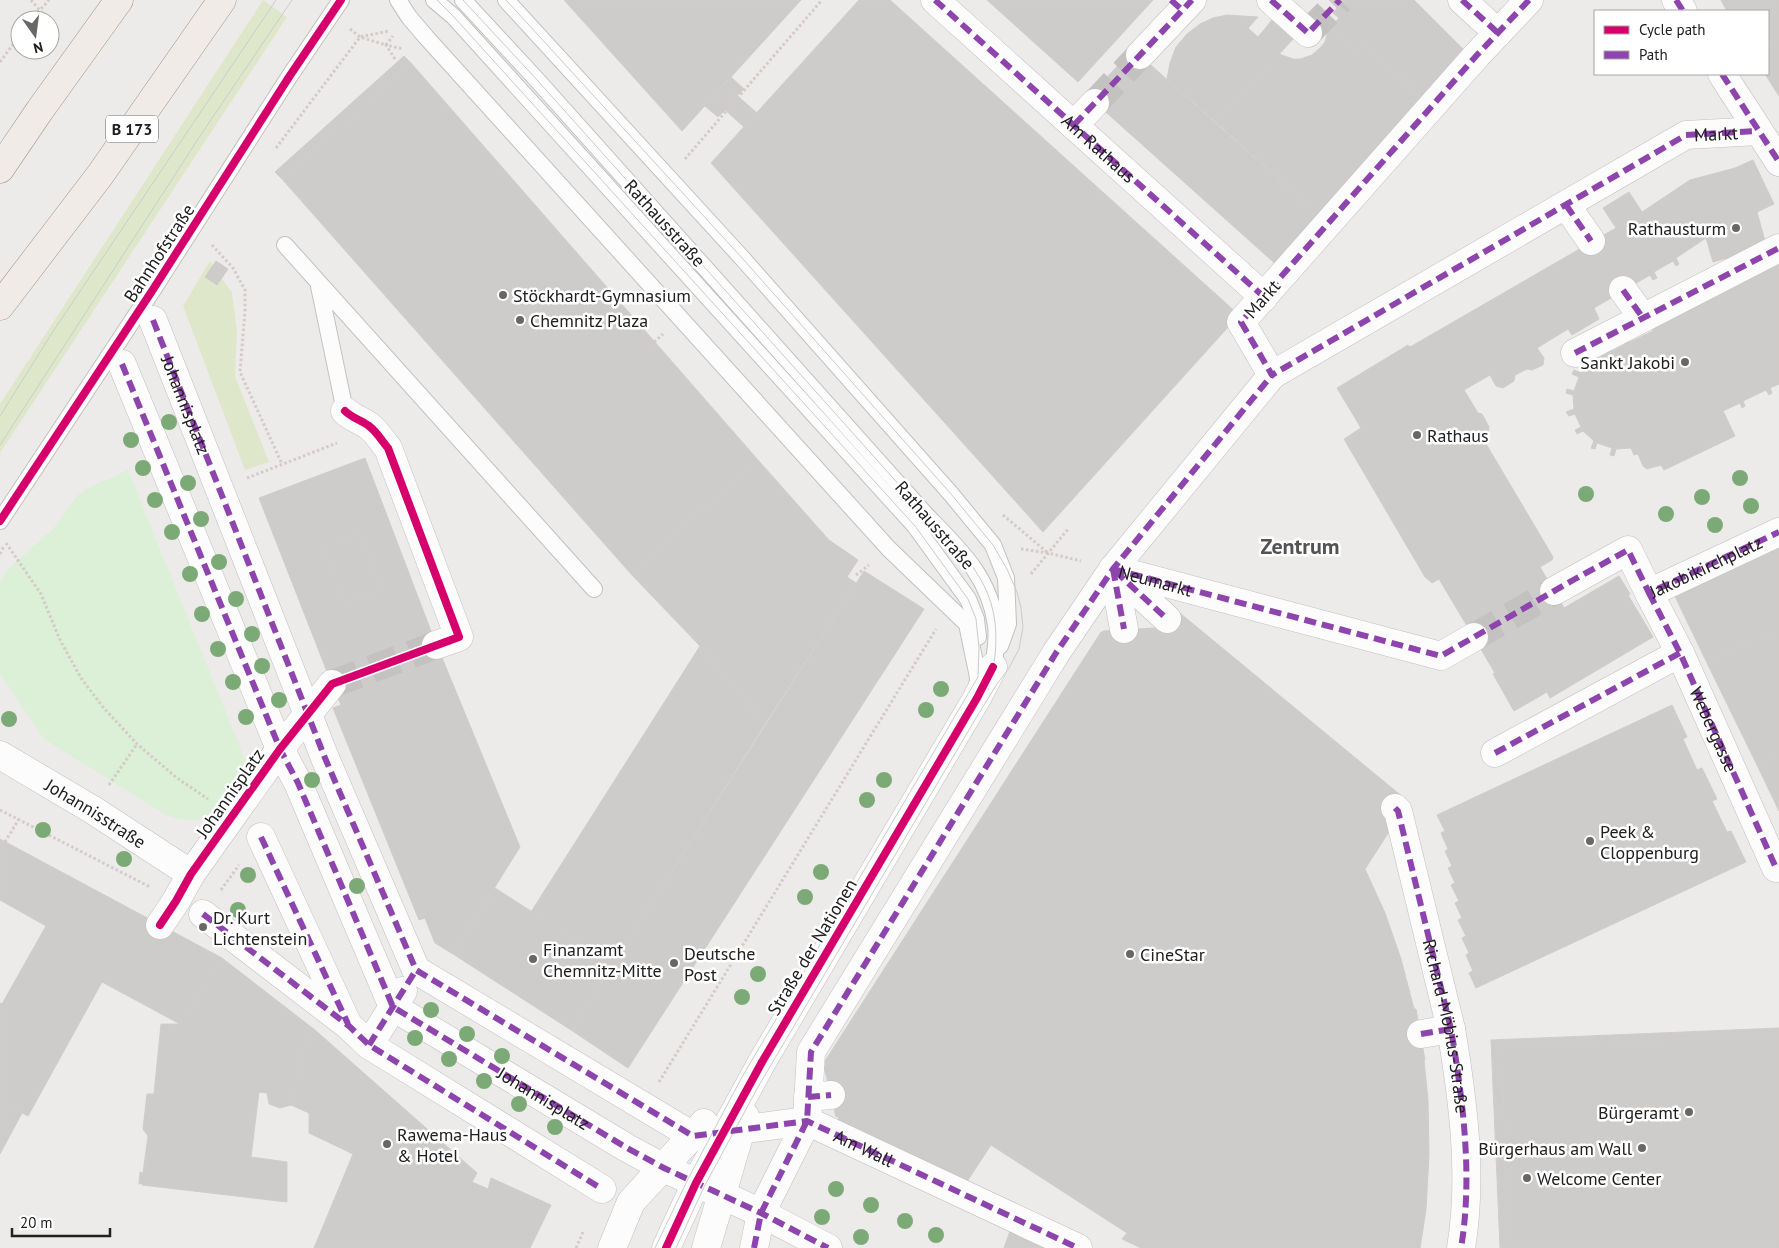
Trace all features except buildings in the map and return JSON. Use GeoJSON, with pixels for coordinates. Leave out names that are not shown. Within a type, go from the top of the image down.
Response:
{"type":"FeatureCollection","features":[{"type":"Feature","properties":{"kind":"main road"},"geometry":{"type":"LineString","coordinates":[[0,169],[119,0]]}},
{"type":"Feature","properties":{"kind":"main road","name":"B 173"},"geometry":{"type":"LineString","coordinates":[[0,306],[100,175],[222,0]]}},
{"type":"Feature","properties":{"kind":"street","name":"Am Rathaus"},"geometry":{"type":"LineString","coordinates":[[935,0],[1264,297]]}},
{"type":"Feature","properties":{"kind":"street"},"geometry":{"type":"LineString","coordinates":[[1271,0],[1308,34]]}},
{"type":"Feature","properties":{"kind":"street"},"geometry":{"type":"LineString","coordinates":[[1462,0],[1498,33]]}},
{"type":"Feature","properties":{"kind":"street","name":"Markt"},"geometry":{"type":"LineString","coordinates":[[1529,0],[1241,322],[1272,375],[1686,135],[1758,131],[1723,75]]}},
{"type":"Feature","properties":{"kind":"street"},"geometry":{"type":"LineString","coordinates":[[1140,55],[1182,3]]}},
{"type":"Feature","properties":{"kind":"street"},"geometry":{"type":"LineString","coordinates":[[1074,125],[1095,103]]}},
{"type":"Feature","properties":{"kind":"street"},"geometry":{"type":"LineString","coordinates":[[1758,131],[1779,162]]}},
{"type":"Feature","properties":{"kind":"street"},"geometry":{"type":"LineString","coordinates":[[1566,205],[1591,241]]}},
{"type":"Feature","properties":{"kind":"street"},"geometry":{"type":"LineString","coordinates":[[1575,353],[1779,248]]}},
{"type":"Feature","properties":{"kind":"street"},"geometry":{"type":"LineString","coordinates":[[1623,290],[1644,318]]}},
{"type":"Feature","properties":{"kind":"street","name":"Johannisplatz"},"geometry":{"type":"LineString","coordinates":[[153,320],[325,758],[416,970]]}},
{"type":"Feature","properties":{"kind":"street","name":"Johannisplatz"},"geometry":{"type":"LineString","coordinates":[[122,364],[280,749],[298,783],[393,1008],[626,1148],[696,1183]]}},
{"type":"Feature","properties":{"kind":"street","name":"Neumarkt"},"geometry":{"type":"LineString","coordinates":[[1272,375],[1113,569],[1441,656],[1474,637]]}},
{"type":"Feature","properties":{"kind":"street"},"geometry":{"type":"LineString","coordinates":[[345,411],[372,429],[388,448],[459,636],[436,645]]}},
{"type":"Feature","properties":{"kind":"street","name":"Jakobikirchplatz"},"geometry":{"type":"LineString","coordinates":[[1564,585],[1628,550],[1649,593],[1779,532]]}},
{"type":"Feature","properties":{"kind":"street"},"geometry":{"type":"LineString","coordinates":[[1113,569],[1167,619]]}},
{"type":"Feature","properties":{"kind":"street"},"geometry":{"type":"LineString","coordinates":[[1113,569],[1124,629]]}},
{"type":"Feature","properties":{"kind":"street"},"geometry":{"type":"LineString","coordinates":[[754,1248],[761,1213],[815,1104],[811,1052],[1056,654],[1113,569]]}},
{"type":"Feature","properties":{"kind":"street","name":"Webergasse"},"geometry":{"type":"LineString","coordinates":[[1649,593],[1680,653],[1778,867]]}},
{"type":"Feature","properties":{"kind":"street"},"geometry":{"type":"LineString","coordinates":[[1495,753],[1680,653]]}},
{"type":"Feature","properties":{"kind":"street","name":"Straße der Nationen"},"geometry":{"type":"LineString","coordinates":[[666,1248],[696,1183],[732,1131],[762,1062],[983,681]]}},
{"type":"Feature","properties":{"kind":"street","name":"Johannisplatz"},"geometry":{"type":"LineString","coordinates":[[160,925],[176,901],[190,874],[280,749],[332,684]]}},
{"type":"Feature","properties":{"kind":"street","name":"Johannisstraße"},"geometry":{"type":"LineString","coordinates":[[0,756],[93,810],[190,874]]}},
{"type":"Feature","properties":{"kind":"street","name":"Richard-Möbius-Straße"},"geometry":{"type":"LineString","coordinates":[[1395,808],[1398,811],[1451,1030],[1465,1132],[1465,1221],[1461,1248]]}},
{"type":"Feature","properties":{"kind":"street"},"geometry":{"type":"LineString","coordinates":[[261,837],[349,1026]]}},
{"type":"Feature","properties":{"kind":"street"},"geometry":{"type":"LineString","coordinates":[[203,914],[349,1026],[369,1045],[602,1189]]}},
{"type":"Feature","properties":{"kind":"street"},"geometry":{"type":"LineString","coordinates":[[369,1045],[416,970],[693,1136],[732,1131],[815,1104]]}},
{"type":"Feature","properties":{"kind":"street"},"geometry":{"type":"LineString","coordinates":[[1421,1034],[1451,1030]]}},
{"type":"Feature","properties":{"kind":"street","name":"Straße der Nationen"},"geometry":{"type":"LineString","coordinates":[[612,1248],[631,1202],[762,1062]]}},
{"type":"Feature","properties":{"kind":"street","name":"Am Wall"},"geometry":{"type":"LineString","coordinates":[[815,1104],[1078,1248]]}},
{"type":"Feature","properties":{"kind":"street","name":"Straße der Nationen"},"geometry":{"type":"LineString","coordinates":[[706,1248],[721,1195],[732,1131]]}},
{"type":"Feature","properties":{"kind":"street"},"geometry":{"type":"LineString","coordinates":[[696,1183],[761,1213],[828,1248]]}},
{"type":"Feature","properties":{"kind":"lane","name":"Bahnhofstraße"},"geometry":{"type":"LineString","coordinates":[[0,521],[152,292],[289,76],[341,0]]}},
{"type":"Feature","properties":{"kind":"lane"},"geometry":{"type":"LineString","coordinates":[[398,0],[426,37],[882,542],[967,624],[983,681]]}},
{"type":"Feature","properties":{"kind":"lane","name":"Rathausstraße"},"geometry":{"type":"LineString","coordinates":[[434,0],[454,16],[915,526],[968,599],[974,612],[983,681]]}},
{"type":"Feature","properties":{"kind":"lane","name":"Rathausstraße"},"geometry":{"type":"LineString","coordinates":[[464,0],[921,509],[964,554],[984,584],[996,626],[983,681]]}},
{"type":"Feature","properties":{"kind":"lane","name":"Rathausstraße"},"geometry":{"type":"LineString","coordinates":[[511,5],[743,259],[951,494],[993,545],[1006,578],[1008,624],[983,681]]}},
{"type":"Feature","properties":{"kind":"lane"},"geometry":{"type":"LineString","coordinates":[[285,245],[594,589]]}},
{"type":"Feature","properties":{"kind":"lane"},"geometry":{"type":"LineString","coordinates":[[319,284],[345,411]]}},
{"type":"Feature","properties":{"kind":"path"},"geometry":{"type":"LineString","coordinates":[[31,0],[39,9],[49,0]]}},
{"type":"Feature","properties":{"kind":"path"},"geometry":{"type":"LineString","coordinates":[[680,165],[822,0]]}},
{"type":"Feature","properties":{"kind":"path"},"geometry":{"type":"LineString","coordinates":[[275,150],[360,37],[392,30]]}},
{"type":"Feature","properties":{"kind":"path"},"geometry":{"type":"LineString","coordinates":[[394,59],[386,45],[410,51]]}},
{"type":"Feature","properties":{"kind":"path"},"geometry":{"type":"LineString","coordinates":[[0,62],[10,48]]}},
{"type":"Feature","properties":{"kind":"path"},"geometry":{"type":"LineString","coordinates":[[211,244],[233,268],[245,290],[240,372],[282,464]]}},
{"type":"Feature","properties":{"kind":"path"},"geometry":{"type":"LineString","coordinates":[[255,475],[372,429]]}},
{"type":"Feature","properties":{"kind":"path"},"geometry":{"type":"LineString","coordinates":[[999,511],[1048,553]]}},
{"type":"Feature","properties":{"kind":"path"},"geometry":{"type":"LineString","coordinates":[[0,554],[6,543],[41,594],[60,640],[81,678],[102,706],[136,744],[177,778],[232,816]]}},
{"type":"Feature","properties":{"kind":"path"},"geometry":{"type":"LineString","coordinates":[[644,1107],[936,628]]}},
{"type":"Feature","properties":{"kind":"path"},"geometry":{"type":"LineString","coordinates":[[93,810],[136,744]]}},
{"type":"Feature","properties":{"kind":"path"},"geometry":{"type":"LineString","coordinates":[[0,810],[176,901]]}},
{"type":"Feature","properties":{"kind":"path"},"geometry":{"type":"LineString","coordinates":[[5,842],[19,819]]}},
{"type":"Feature","properties":{"kind":"green space"},"geometry":{"type":"Polygon","coordinates":[[[263,0],[287,17],[0,453],[0,404],[263,0]]]}},
{"type":"Feature","properties":{"kind":"green space"},"geometry":{"type":"Polygon","coordinates":[[[210,261],[232,293],[237,331],[235,376],[269,462],[245,470],[183,306],[210,261]]]}},
{"type":"Feature","properties":{"kind":"green space"},"geometry":{"type":"Polygon","coordinates":[[[128,470],[246,762],[221,800],[208,816],[203,818],[192,820],[166,815],[44,739],[0,674],[0,582],[7,570],[54,528],[78,495],[90,487],[128,470]]]}},
{"type":"Feature","properties":{"kind":"tunnel"},"geometry":{"type":"LineString","coordinates":[[1308,33],[1340,0]]}},
{"type":"Feature","properties":{"kind":"tunnel"},"geometry":{"type":"LineString","coordinates":[[1095,103],[1140,55]]}},
{"type":"Feature","properties":{"kind":"tunnel"},"geometry":{"type":"LineString","coordinates":[[1474,637],[1554,591]]}},
{"type":"Feature","properties":{"kind":"tunnel"},"geometry":{"type":"LineString","coordinates":[[332,684],[436,645]]}},
{"type":"Feature","properties":{"kind":"tram line"},"geometry":{"type":"LineString","coordinates":[[0,416],[52,333],[276,0]]}},
{"type":"Feature","properties":{"kind":"tram line"},"geometry":{"type":"LineString","coordinates":[[0,445],[202,133],[292,0]]}},
{"type":"Feature","properties":{"kind":"tram line"},"geometry":{"type":"LineString","coordinates":[[437,0],[915,526],[968,599],[976,619],[979,648],[978,677],[742,1077],[688,1179],[655,1248]]}},
{"type":"Feature","properties":{"kind":"tram line"},"geometry":{"type":"LineString","coordinates":[[463,0],[538,81],[969,562],[988,594],[993,612],[996,633],[995,656],[988,690]]}},
{"type":"Feature","properties":{"kind":"tram line"},"geometry":{"type":"LineString","coordinates":[[506,0],[743,259],[951,494],[993,545],[1007,569],[1017,592],[1021,608],[1023,627],[1019,649],[1009,668],[976,718],[758,1087],[704,1187],[676,1248]]}},
{"type":"Feature","properties":{"kind":"marked path"},"geometry":{"type":"LineString","coordinates":[[935,0],[1264,297]]}},
{"type":"Feature","properties":{"kind":"marked path"},"geometry":{"type":"LineString","coordinates":[[1171,0],[1182,10]]}},
{"type":"Feature","properties":{"kind":"marked path"},"geometry":{"type":"LineString","coordinates":[[1074,125],[1192,0]]}},
{"type":"Feature","properties":{"kind":"marked path"},"geometry":{"type":"LineString","coordinates":[[1271,0],[1308,33],[1340,0]]}},
{"type":"Feature","properties":{"kind":"marked path"},"geometry":{"type":"LineString","coordinates":[[1462,0],[1498,33]]}},
{"type":"Feature","properties":{"kind":"marked path"},"geometry":{"type":"LineString","coordinates":[[1529,0],[1477,55],[1241,322],[1272,375],[1686,135],[1758,131]]}},
{"type":"Feature","properties":{"kind":"marked path"},"geometry":{"type":"LineString","coordinates":[[1676,0],[1682,10]]}},
{"type":"Feature","properties":{"kind":"marked path"},"geometry":{"type":"LineString","coordinates":[[1723,75],[1779,162]]}},
{"type":"Feature","properties":{"kind":"marked path"},"geometry":{"type":"LineString","coordinates":[[1566,205],[1591,241]]}},
{"type":"Feature","properties":{"kind":"marked path"},"geometry":{"type":"LineString","coordinates":[[1575,353],[1779,248]]}},
{"type":"Feature","properties":{"kind":"marked path"},"geometry":{"type":"LineString","coordinates":[[1623,290],[1643,318]]}},
{"type":"Feature","properties":{"kind":"marked path"},"geometry":{"type":"LineString","coordinates":[[153,320],[325,758],[416,970],[693,1136],[807,1121],[1078,1248]]}},
{"type":"Feature","properties":{"kind":"marked path"},"geometry":{"type":"LineString","coordinates":[[122,364],[280,749],[298,783],[393,1007],[627,1148],[828,1248]]}},
{"type":"Feature","properties":{"kind":"marked path"},"geometry":{"type":"LineString","coordinates":[[754,1248],[761,1213],[807,1121],[811,1052],[1056,653],[1113,569],[1272,375]]}},
{"type":"Feature","properties":{"kind":"marked path"},"geometry":{"type":"LineString","coordinates":[[1113,569],[1441,656],[1628,550],[1649,593],[1779,532]]}},
{"type":"Feature","properties":{"kind":"marked path"},"geometry":{"type":"LineString","coordinates":[[1113,569],[1124,629]]}},
{"type":"Feature","properties":{"kind":"marked path"},"geometry":{"type":"LineString","coordinates":[[1115,571],[1167,619]]}},
{"type":"Feature","properties":{"kind":"marked path"},"geometry":{"type":"LineString","coordinates":[[1649,593],[1680,653],[1776,868],[1779,867]]}},
{"type":"Feature","properties":{"kind":"marked path"},"geometry":{"type":"LineString","coordinates":[[1495,753],[1680,653]]}},
{"type":"Feature","properties":{"kind":"marked path"},"geometry":{"type":"LineString","coordinates":[[1395,808],[1398,811],[1451,1029],[1465,1138],[1466,1194],[1461,1248]]}},
{"type":"Feature","properties":{"kind":"marked path"},"geometry":{"type":"LineString","coordinates":[[261,837],[348,1024]]}},
{"type":"Feature","properties":{"kind":"marked path"},"geometry":{"type":"LineString","coordinates":[[203,914],[349,1026],[369,1045],[602,1189]]}},
{"type":"Feature","properties":{"kind":"marked path"},"geometry":{"type":"LineString","coordinates":[[369,1045],[416,970]]}},
{"type":"Feature","properties":{"kind":"marked path"},"geometry":{"type":"LineString","coordinates":[[1421,1034],[1451,1029]]}},
{"type":"Feature","properties":{"kind":"marked path"},"geometry":{"type":"LineString","coordinates":[[808,1097],[831,1095]]}},
{"type":"Feature","properties":{"kind":"cycle path"},"geometry":{"type":"LineString","coordinates":[[0,521],[341,0]]}},
{"type":"Feature","properties":{"kind":"cycle path"},"geometry":{"type":"LineString","coordinates":[[160,925],[191,874],[280,749],[332,684],[459,637],[388,448],[372,428],[345,411]]}},
{"type":"Feature","properties":{"kind":"cycle path"},"geometry":{"type":"LineString","coordinates":[[666,1248],[696,1183],[762,1062],[977,698],[993,667]]}},
{"type":"Feature","properties":{"kind":"place","name":"Rathausturm"},"geometry":{"type":"Point","coordinates":[1736,228]}},
{"type":"Feature","properties":{"kind":"place","name":"Stöckhardt-Gymnasium"},"geometry":{"type":"Point","coordinates":[503,295]}},
{"type":"Feature","properties":{"kind":"place","name":"Chemnitz Plaza"},"geometry":{"type":"Point","coordinates":[520,320]}},
{"type":"Feature","properties":{"kind":"place","name":"Sankt Jakobi"},"geometry":{"type":"Point","coordinates":[1685,362]}},
{"type":"Feature","properties":{"kind":"place","name":"Rathaus"},"geometry":{"type":"Point","coordinates":[1417,435]}},
{"type":"Feature","properties":{"kind":"place","name":"Peek & Cloppenburg"},"geometry":{"type":"Point","coordinates":[1590,841]}},
{"type":"Feature","properties":{"kind":"place","name":"Dr. Kurt Lichtenstein"},"geometry":{"type":"Point","coordinates":[203,927]}},
{"type":"Feature","properties":{"kind":"place","name":"CineStar"},"geometry":{"type":"Point","coordinates":[1130,954]}},
{"type":"Feature","properties":{"kind":"place","name":"Finanzamt Chemnitz-Mitte"},"geometry":{"type":"Point","coordinates":[533,959]}},
{"type":"Feature","properties":{"kind":"place","name":"Deutsche Post"},"geometry":{"type":"Point","coordinates":[674,963]}},
{"type":"Feature","properties":{"kind":"place","name":"Bürgeramt"},"geometry":{"type":"Point","coordinates":[1689,1112]}},
{"type":"Feature","properties":{"kind":"place","name":"Rawema-Haus & Hotel"},"geometry":{"type":"Point","coordinates":[387,1144]}},
{"type":"Feature","properties":{"kind":"place","name":"Bürgerhaus am Wall"},"geometry":{"type":"Point","coordinates":[1642,1148]}},
{"type":"Feature","properties":{"kind":"place","name":"Welcome Center"},"geometry":{"type":"Point","coordinates":[1527,1178]}},
{"type":"Feature","properties":{"kind":"district","name":"Zentrum"},"geometry":{"type":"Point","coordinates":[1300,546]}}]}
